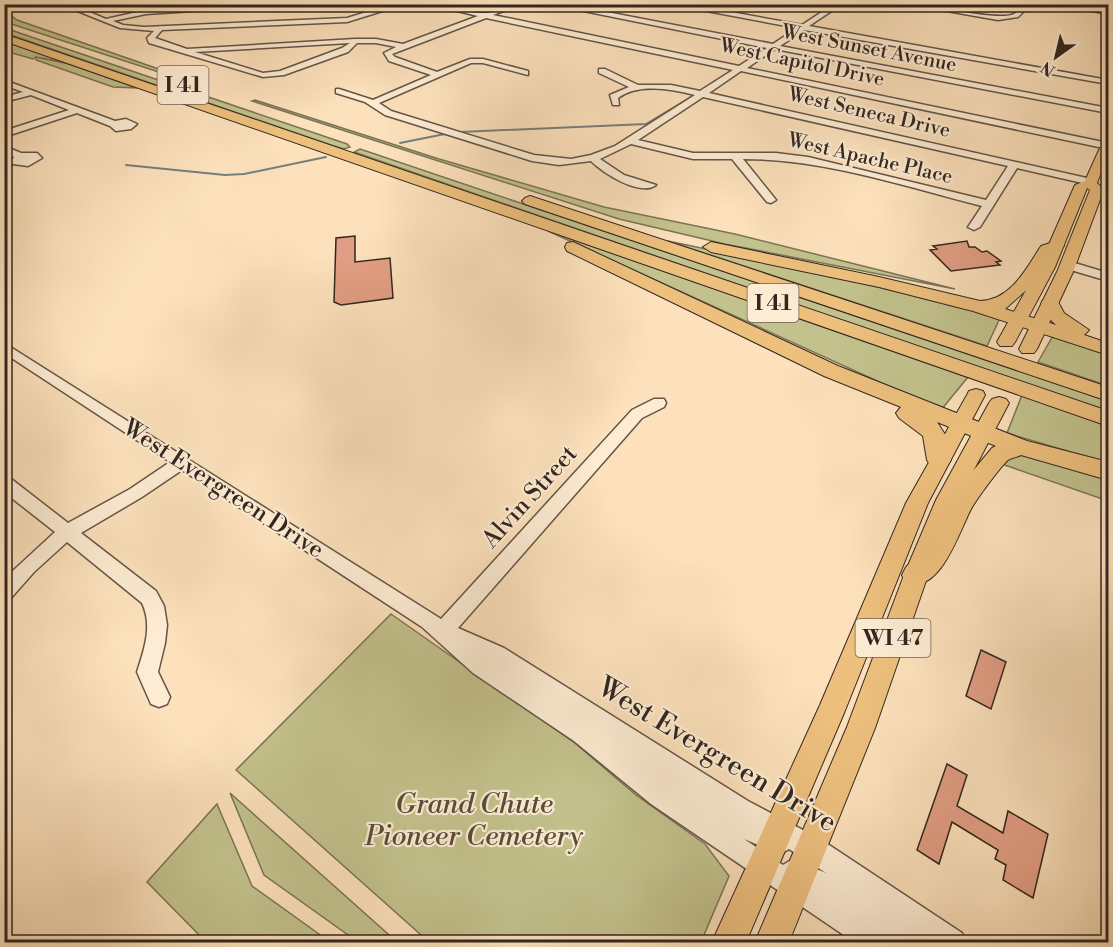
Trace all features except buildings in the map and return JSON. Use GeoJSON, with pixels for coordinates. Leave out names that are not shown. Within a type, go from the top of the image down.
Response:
{"type":"FeatureCollection","features":[{"type":"Feature","properties":{"kind":"highway","name":"I 41"},"geometry":{"type":"LineString","coordinates":[[4,25],[127,66]]}},
{"type":"Feature","properties":{"kind":"highway","name":"I 41"},"geometry":{"type":"LineString","coordinates":[[4,37],[1108,419]]}},
{"type":"Feature","properties":{"kind":"highway"},"geometry":{"type":"LineString","coordinates":[[437,186],[546,234],[831,371],[1020,447],[1108,471]]}},
{"type":"Feature","properties":{"kind":"highway","name":"I 41"},"geometry":{"type":"LineString","coordinates":[[516,196],[1108,394]]}},
{"type":"Feature","properties":{"kind":"highway"},"geometry":{"type":"LineString","coordinates":[[537,203],[557,206],[691,242],[879,282],[980,307],[1108,349]]}},
{"type":"Feature","properties":{"kind":"highway"},"geometry":{"type":"LineString","coordinates":[[980,307],[997,306],[1009,298],[1035,273],[1047,250],[1056,246]]}},
{"type":"Feature","properties":{"kind":"highway"},"geometry":{"type":"LineString","coordinates":[[1050,304],[1054,315],[1060,321],[1108,342]]}},
{"type":"Feature","properties":{"kind":"highway"},"geometry":{"type":"LineString","coordinates":[[831,371],[931,428],[938,437],[939,460]]}},
{"type":"Feature","properties":{"kind":"highway"},"geometry":{"type":"LineString","coordinates":[[916,575],[939,551],[962,502],[1000,454],[1020,447]]}},
{"type":"Feature","properties":{"kind":"main road"},"geometry":{"type":"LineString","coordinates":[[1091,183],[1108,144]]}},
{"type":"Feature","properties":{"kind":"main road"},"geometry":{"type":"LineString","coordinates":[[1028,349],[1028,322],[1056,246],[1083,185],[1091,183]]}},
{"type":"Feature","properties":{"kind":"main road"},"geometry":{"type":"LineString","coordinates":[[1006,342],[1050,304],[1068,265],[1097,189],[1091,183]]}},
{"type":"Feature","properties":{"kind":"main road","name":"WI 47"},"geometry":{"type":"LineString","coordinates":[[729,942],[840,692],[897,546],[939,460],[976,395]]}},
{"type":"Feature","properties":{"kind":"main road","name":"WI 47"},"geometry":{"type":"LineString","coordinates":[[772,942],[861,728],[916,575],[947,500],[999,403]]}},
{"type":"Feature","properties":{"kind":"street"},"geometry":{"type":"LineString","coordinates":[[63,4],[131,29],[348,20],[402,4]]}},
{"type":"Feature","properties":{"kind":"street"},"geometry":{"type":"LineString","coordinates":[[73,9],[92,4]]}},
{"type":"Feature","properties":{"kind":"street"},"geometry":{"type":"LineString","coordinates":[[105,21],[146,12],[300,4]]}},
{"type":"Feature","properties":{"kind":"street","name":"West Capitol Drive"},"geometry":{"type":"LineString","coordinates":[[431,4],[1108,144]]}},
{"type":"Feature","properties":{"kind":"street"},"geometry":{"type":"LineString","coordinates":[[438,75],[389,57],[390,51],[519,4]]}},
{"type":"Feature","properties":{"kind":"street","name":"West Sunset Avenue"},"geometry":{"type":"LineString","coordinates":[[552,4],[1108,111]]}},
{"type":"Feature","properties":{"kind":"street"},"geometry":{"type":"LineString","coordinates":[[672,4],[1108,82]]}},
{"type":"Feature","properties":{"kind":"street"},"geometry":{"type":"LineString","coordinates":[[339,91],[372,103],[388,113],[544,160],[569,162],[594,159],[608,155],[839,4]]}},
{"type":"Feature","properties":{"kind":"street"},"geometry":{"type":"LineString","coordinates":[[910,4],[998,18],[1016,16],[1028,4]]}},
{"type":"Feature","properties":{"kind":"street"},"geometry":{"type":"LineString","coordinates":[[1060,4],[1108,12]]}},
{"type":"Feature","properties":{"kind":"street"},"geometry":{"type":"LineString","coordinates":[[159,29],[151,38],[152,41],[258,74],[270,75],[345,50],[352,46],[355,40]]}},
{"type":"Feature","properties":{"kind":"street"},"geometry":{"type":"LineString","coordinates":[[185,51],[205,47],[355,40],[401,46]]}},
{"type":"Feature","properties":{"kind":"street"},"geometry":{"type":"LineString","coordinates":[[372,103],[470,61],[483,61],[525,73]]}},
{"type":"Feature","properties":{"kind":"street"},"geometry":{"type":"LineString","coordinates":[[602,71],[638,88]]}},
{"type":"Feature","properties":{"kind":"street"},"geometry":{"type":"LineString","coordinates":[[4,82],[114,124]]}},
{"type":"Feature","properties":{"kind":"street","name":"West Seneca Drive"},"geometry":{"type":"LineString","coordinates":[[638,88],[669,87],[704,93],[1091,183]]}},
{"type":"Feature","properties":{"kind":"street"},"geometry":{"type":"LineString","coordinates":[[615,103],[613,97],[615,95],[638,88]]}},
{"type":"Feature","properties":{"kind":"street"},"geometry":{"type":"LineString","coordinates":[[4,100],[32,92]]}},
{"type":"Feature","properties":{"kind":"street"},"geometry":{"type":"LineString","coordinates":[[4,134],[77,110]]}},
{"type":"Feature","properties":{"kind":"street","name":"West Apache Place"},"geometry":{"type":"LineString","coordinates":[[630,141],[693,156],[776,156],[808,160],[988,204]]}},
{"type":"Feature","properties":{"kind":"street"},"geometry":{"type":"LineString","coordinates":[[4,149],[20,156]]}},
{"type":"Feature","properties":{"kind":"street"},"geometry":{"type":"LineString","coordinates":[[739,156],[771,200]]}},
{"type":"Feature","properties":{"kind":"street"},"geometry":{"type":"LineString","coordinates":[[594,159],[609,172],[624,180],[651,186]]}},
{"type":"Feature","properties":{"kind":"street"},"geometry":{"type":"LineString","coordinates":[[974,226],[1014,165]]}},
{"type":"Feature","properties":{"kind":"street"},"geometry":{"type":"LineString","coordinates":[[1068,265],[1108,277]]}},
{"type":"Feature","properties":{"kind":"street","name":"West Evergreen Drive"},"geometry":{"type":"LineString","coordinates":[[4,347],[442,631],[497,655],[740,809],[772,845]]}},
{"type":"Feature","properties":{"kind":"street","name":"Alvin Street"},"geometry":{"type":"LineString","coordinates":[[442,631],[637,414],[659,403]]}},
{"type":"Feature","properties":{"kind":"street"},"geometry":{"type":"LineString","coordinates":[[4,592],[43,551],[69,532],[130,496],[181,462]]}},
{"type":"Feature","properties":{"kind":"street"},"geometry":{"type":"LineString","coordinates":[[4,482],[138,587],[154,605],[159,628],[147,672],[159,697]]}},
{"type":"Feature","properties":{"kind":"street","name":"West Evergreen Drive"},"geometry":{"type":"LineString","coordinates":[[442,631],[480,666],[537,703],[564,711],[772,845],[802,870],[876,942]]}},
{"type":"Feature","properties":{"kind":"street"},"geometry":{"type":"LineString","coordinates":[[772,845],[802,870],[840,891],[917,942]]}},
{"type":"Feature","properties":{"kind":"street","name":"West Evergreen Drive"},"geometry":{"type":"LineString","coordinates":[[802,870],[953,942]]}},
{"type":"Feature","properties":{"kind":"green space"},"geometry":{"type":"Polygon","coordinates":[[[5,11],[17,20],[179,76],[171,76],[5,22],[5,11]]]}},
{"type":"Feature","properties":{"kind":"green space"},"geometry":{"type":"Polygon","coordinates":[[[5,28],[347,144],[350,147],[344,149],[334,146],[5,33],[5,28]]]}},
{"type":"Feature","properties":{"kind":"green space"},"geometry":{"type":"Polygon","coordinates":[[[5,41],[68,63],[36,57],[33,59],[5,51],[5,41]]]}},
{"type":"Feature","properties":{"kind":"green space"},"geometry":{"type":"Polygon","coordinates":[[[36,57],[69,64],[137,88],[113,87],[36,60],[36,57]]]}},
{"type":"Feature","properties":{"kind":"green space"},"geometry":{"type":"Polygon","coordinates":[[[255,100],[439,159],[604,207],[735,234],[955,289],[725,244],[619,219],[252,101],[255,100]]]}},
{"type":"Feature","properties":{"kind":"green space"},"geometry":{"type":"Polygon","coordinates":[[[360,149],[1108,401],[1108,412],[354,152],[360,149]]]}},
{"type":"Feature","properties":{"kind":"green space"},"geometry":{"type":"Polygon","coordinates":[[[548,231],[968,377],[941,410],[548,231]]]}},
{"type":"Feature","properties":{"kind":"green space"},"geometry":{"type":"Polygon","coordinates":[[[668,241],[815,272],[988,313],[1000,318],[987,346],[668,241]]]}},
{"type":"Feature","properties":{"kind":"green space"},"geometry":{"type":"Polygon","coordinates":[[[1054,334],[1108,355],[1108,386],[1038,362],[1054,334]]]}},
{"type":"Feature","properties":{"kind":"green space"},"geometry":{"type":"Polygon","coordinates":[[[1022,395],[1108,426],[1108,463],[1007,433],[1022,395]]]}},
{"type":"Feature","properties":{"kind":"green space"},"geometry":{"type":"Polygon","coordinates":[[[1013,454],[1044,458],[1108,477],[1108,501],[999,463],[1013,454]]]}},
{"type":"Feature","properties":{"kind":"green space","name":"Grand Chute Pioneer Cemetery"},"geometry":{"type":"Polygon","coordinates":[[[391,614],[575,743],[636,795],[705,844],[729,876],[701,942],[429,942],[236,770],[391,614]]]}},
{"type":"Feature","properties":{"kind":"green space"},"geometry":{"type":"Polygon","coordinates":[[[230,793],[397,942],[358,942],[264,875],[230,793]]]}},
{"type":"Feature","properties":{"kind":"green space"},"geometry":{"type":"Polygon","coordinates":[[[217,804],[252,886],[330,942],[206,942],[147,882],[217,804]]]}},
{"type":"Feature","properties":{"kind":"waterway"},"geometry":{"type":"LineString","coordinates":[[460,132],[646,124],[696,94]]}},
{"type":"Feature","properties":{"kind":"waterway"},"geometry":{"type":"LineString","coordinates":[[400,143],[445,134]]}},
{"type":"Feature","properties":{"kind":"waterway"},"geometry":{"type":"LineString","coordinates":[[126,165],[225,175],[244,174],[326,157]]}}]}
